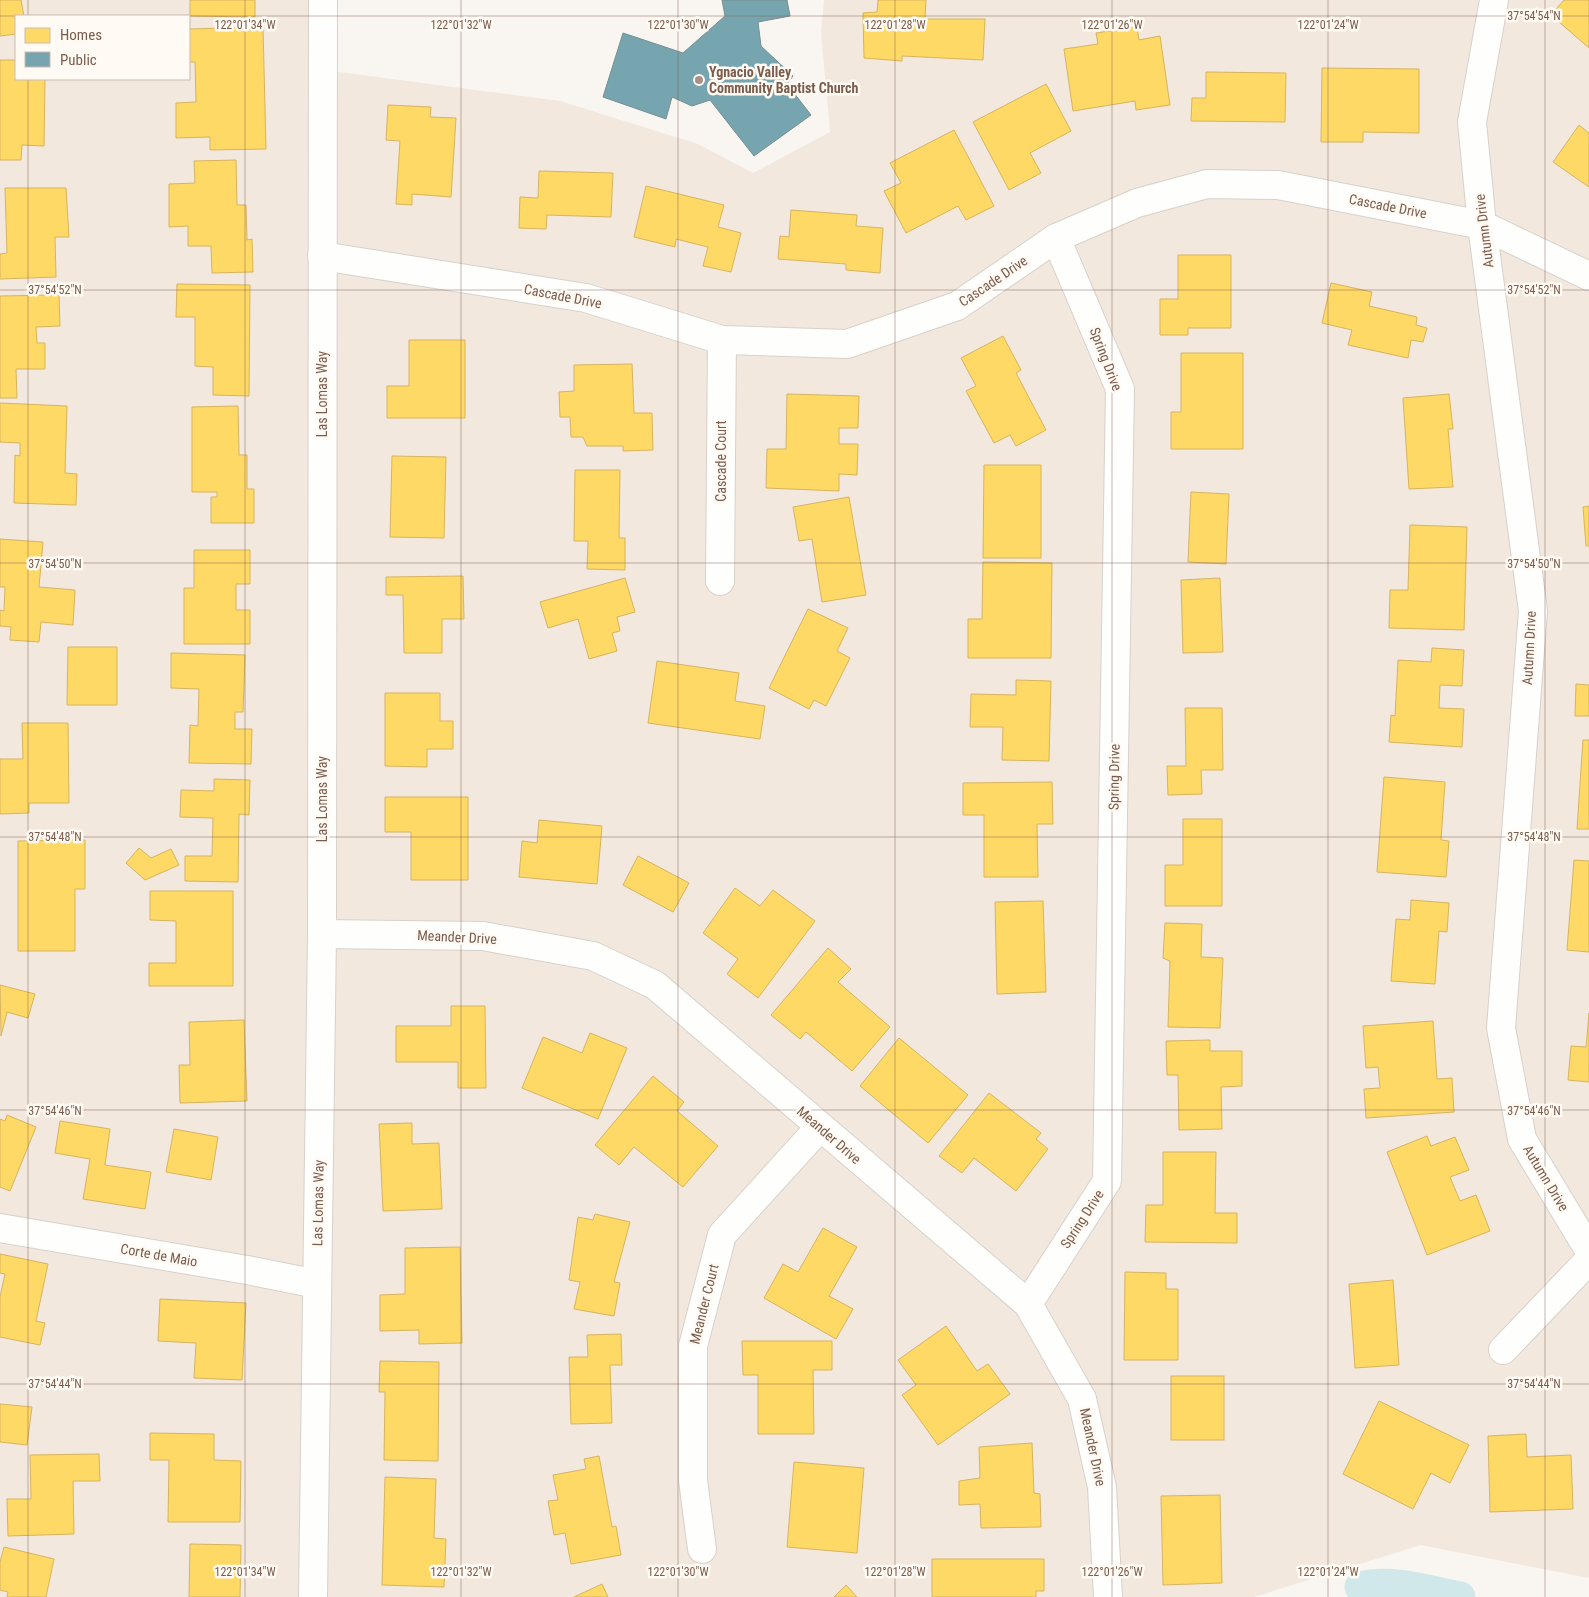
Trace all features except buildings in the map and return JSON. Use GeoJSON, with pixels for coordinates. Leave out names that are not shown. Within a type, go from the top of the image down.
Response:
{"type":"FeatureCollection","features":[{"type":"Feature","properties":{"kind":"street","name":"Las Lomas Way"},"geometry":{"type":"LineString","coordinates":[[313,1597],[322,934],[324,0]]}},
{"type":"Feature","properties":{"kind":"street","name":"Autumn Drive"},"geometry":{"type":"LineString","coordinates":[[1494,0],[1472,122],[1482,225],[1533,610],[1501,1028],[1522,1139],[1589,1250]]}},
{"type":"Feature","properties":{"kind":"street","name":"Cascade Drive"},"geometry":{"type":"LineString","coordinates":[[322,256],[586,298],[722,340],[847,344],[957,306],[1056,238],[1137,203],[1207,184],[1278,185],[1482,225],[1589,276]]}},
{"type":"Feature","properties":{"kind":"street","name":"Spring Drive"},"geometry":{"type":"LineString","coordinates":[[1028,1304],[1107,1181],[1120,389],[1056,238]]}},
{"type":"Feature","properties":{"kind":"street","name":"Cascade Court"},"geometry":{"type":"LineString","coordinates":[[720,582],[722,340]]}},
{"type":"Feature","properties":{"kind":"street","name":"Meander Drive"},"geometry":{"type":"LineString","coordinates":[[322,934],[483,936],[593,956],[656,985],[1028,1304],[1082,1399],[1102,1487],[1108,1597]]}},
{"type":"Feature","properties":{"kind":"street","name":"Meander Court"},"geometry":{"type":"LineString","coordinates":[[702,1549],[692,1480],[692,1346],[722,1236],[820,1127]]}},
{"type":"Feature","properties":{"kind":"street","name":"Corte de Maio"},"geometry":{"type":"LineString","coordinates":[[0,1228],[247,1270],[317,1284]]}},
{"type":"Feature","properties":{"kind":"street"},"geometry":{"type":"LineString","coordinates":[[1502,1350],[1589,1260]]}},
{"type":"Feature","properties":{"kind":"shaded area"},"geometry":{"type":"Polygon","coordinates":[[[0,0],[323,0],[324,70],[560,101],[698,144],[753,173],[830,132],[821,34],[824,0],[1589,0],[1589,1578],[1421,1545],[1254,1597],[0,1597],[0,0]]]}},
{"type":"Feature","properties":{"kind":"waterway"},"geometry":{"type":"LineString","coordinates":[[1360,1587],[1385,1584],[1397,1585],[1460,1597]]}},
{"type":"Feature","properties":{"kind":"place","name":"Ygnacio Valley Community Baptist Church"},"geometry":{"type":"Point","coordinates":[699,80]}}]}
